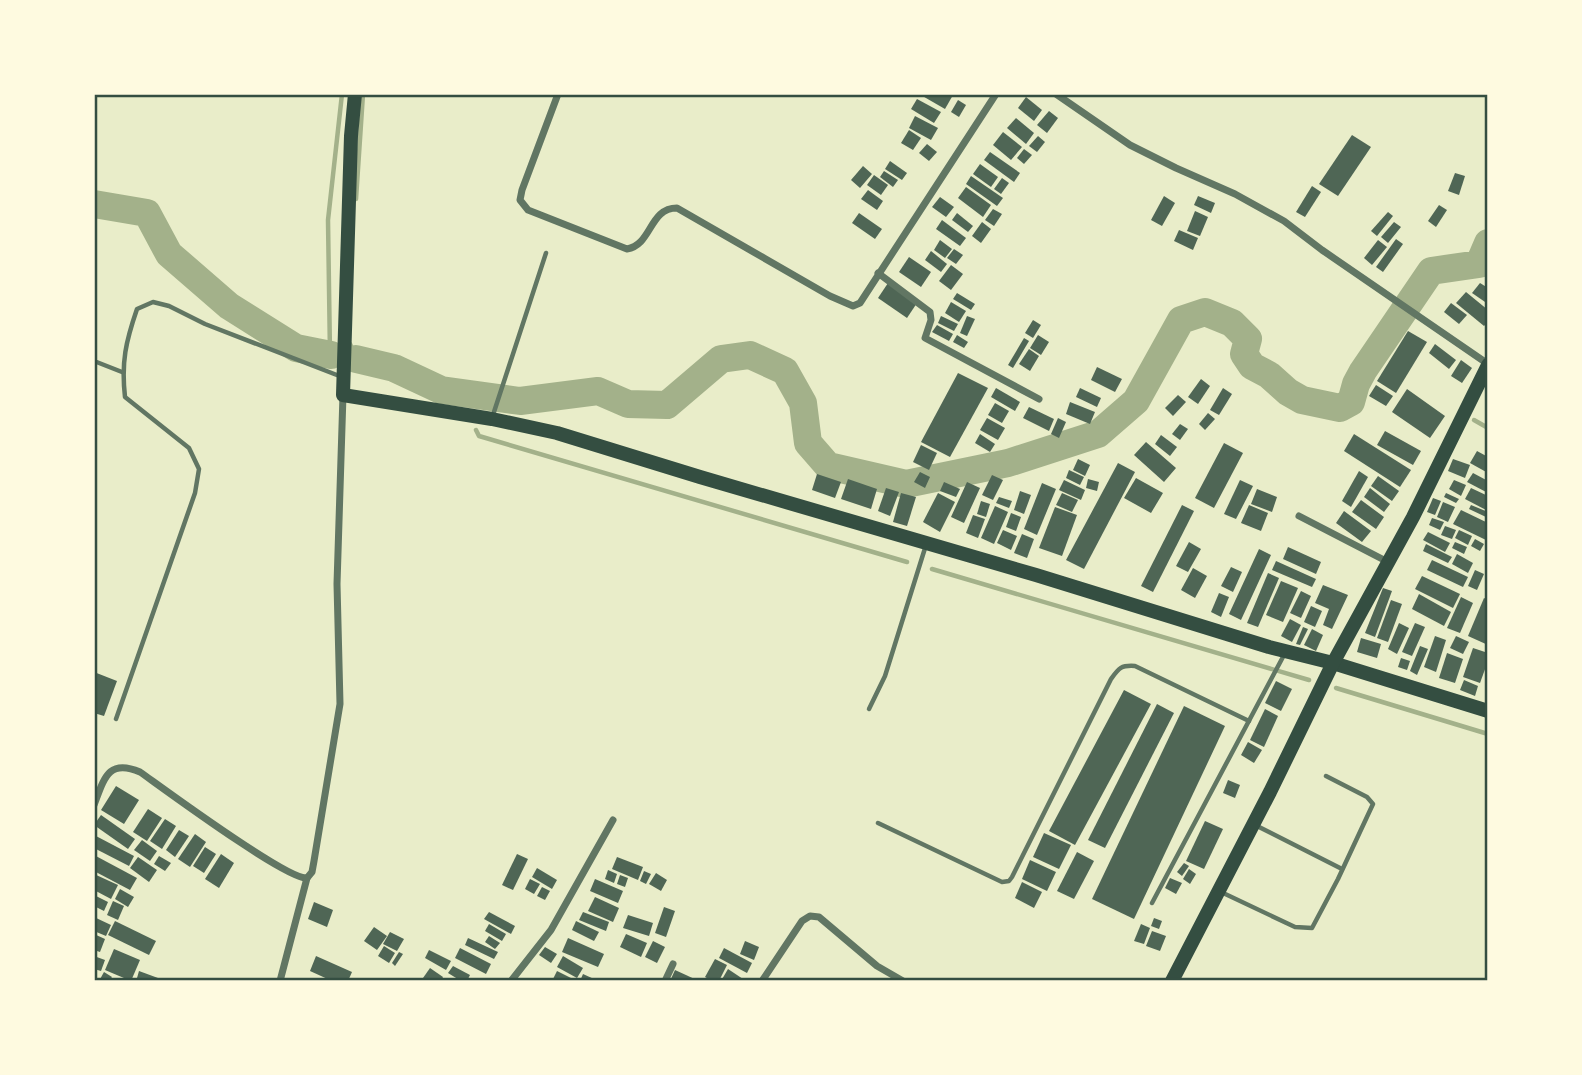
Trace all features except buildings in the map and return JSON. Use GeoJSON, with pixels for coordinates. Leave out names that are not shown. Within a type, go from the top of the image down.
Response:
{"type":"FeatureCollection","features":[{"type":"Feature","properties":{"kind":"main road"},"geometry":{"type":"LineString","coordinates":[[355,94],[351,136],[343,396],[494,413],[1488,710]]}},
{"type":"Feature","properties":{"kind":"main road"},"geometry":{"type":"LineString","coordinates":[[1172,981],[1333,663],[1389,563],[1488,364]]}},
{"type":"Feature","properties":{"kind":"street"},"geometry":{"type":"LineString","coordinates":[[558,94],[522,190],[520,200],[528,211],[627,249],[634,248],[641,242],[662,212],[677,208],[853,306],[860,303],[996,94]]}},
{"type":"Feature","properties":{"kind":"street"},"geometry":{"type":"LineString","coordinates":[[1056,94],[1130,145],[1235,194],[1284,221],[1421,320],[1488,364]]}},
{"type":"Feature","properties":{"kind":"street"},"geometry":{"type":"LineString","coordinates":[[878,273],[930,312],[931,320],[925,338],[1039,399]]}},
{"type":"Feature","properties":{"kind":"street"},"geometry":{"type":"LineString","coordinates":[[280,981],[307,878],[312,872],[340,704],[337,584],[343,396]]}},
{"type":"Feature","properties":{"kind":"street"},"geometry":{"type":"LineString","coordinates":[[1298,516],[1389,563]]}},
{"type":"Feature","properties":{"kind":"street"},"geometry":{"type":"LineString","coordinates":[[94,805],[107,776],[116,767],[127,766],[140,772],[295,877],[307,878]]}},
{"type":"Feature","properties":{"kind":"street"},"geometry":{"type":"LineString","coordinates":[[511,981],[551,930],[613,820]]}},
{"type":"Feature","properties":{"kind":"street"},"geometry":{"type":"LineString","coordinates":[[762,981],[802,921],[810,916],[818,917],[877,966],[903,981]]}},
{"type":"Feature","properties":{"kind":"street"},"geometry":{"type":"LineString","coordinates":[[665,981],[673,964]]}},
{"type":"Feature","properties":{"kind":"lane"},"geometry":{"type":"LineString","coordinates":[[494,413],[546,253]]}},
{"type":"Feature","properties":{"kind":"lane"},"geometry":{"type":"LineString","coordinates":[[116,719],[195,493],[199,469],[189,448],[125,397],[122,372],[125,344],[137,309],[153,302],[169,306],[282,356],[343,377]]}},
{"type":"Feature","properties":{"kind":"lane"},"geometry":{"type":"LineString","coordinates":[[94,361],[122,372]]}},
{"type":"Feature","properties":{"kind":"lane"},"geometry":{"type":"LineString","coordinates":[[869,709],[885,676],[926,544]]}},
{"type":"Feature","properties":{"kind":"lane"},"geometry":{"type":"LineString","coordinates":[[1152,903],[1286,651]]}},
{"type":"Feature","properties":{"kind":"lane"},"geometry":{"type":"LineString","coordinates":[[878,823],[1006,882],[1016,869],[1111,679],[1119,668],[1124,665],[1135,666],[1249,722]]}},
{"type":"Feature","properties":{"kind":"lane"},"geometry":{"type":"LineString","coordinates":[[1219,891],[1296,927],[1312,928],[1373,804],[1367,797],[1326,776]]}},
{"type":"Feature","properties":{"kind":"lane"},"geometry":{"type":"LineString","coordinates":[[1253,824],[1342,869]]}},
{"type":"Feature","properties":{"kind":"waterway"},"geometry":{"type":"LineString","coordinates":[[330,354],[328,220],[342,94]]}},
{"type":"Feature","properties":{"kind":"waterway"},"geometry":{"type":"LineString","coordinates":[[356,199],[363,94]]}},
{"type":"Feature","properties":{"kind":"waterway"},"geometry":{"type":"LineString","coordinates":[[94,204],[147,213],[169,254],[229,306],[296,348],[331,355]]}},
{"type":"Feature","properties":{"kind":"waterway"},"geometry":{"type":"LineString","coordinates":[[356,359],[394,368],[441,390],[520,401],[598,391],[628,404],[667,405],[721,359],[750,355],[785,371],[803,403],[808,443],[828,466],[906,484],[1008,463],[1098,434],[1136,401],[1181,320],[1205,312],[1232,323],[1248,339],[1244,354],[1252,366],[1269,375],[1288,392],[1302,400],[1340,408],[1351,402],[1363,371],[1431,271],[1479,264],[1488,243]]}},
{"type":"Feature","properties":{"kind":"waterway"},"geometry":{"type":"LineString","coordinates":[[350,344],[357,359]]}},
{"type":"Feature","properties":{"kind":"waterway"},"geometry":{"type":"LineString","coordinates":[[455,392],[460,401]]}},
{"type":"Feature","properties":{"kind":"waterway"},"geometry":{"type":"LineString","coordinates":[[1474,420],[1488,428]]}},
{"type":"Feature","properties":{"kind":"waterway"},"geometry":{"type":"LineString","coordinates":[[476,430],[479,436],[907,562]]}},
{"type":"Feature","properties":{"kind":"waterway"},"geometry":{"type":"LineString","coordinates":[[932,569],[1309,680]]}},
{"type":"Feature","properties":{"kind":"waterway"},"geometry":{"type":"LineString","coordinates":[[1336,688],[1488,734]]}}]}
